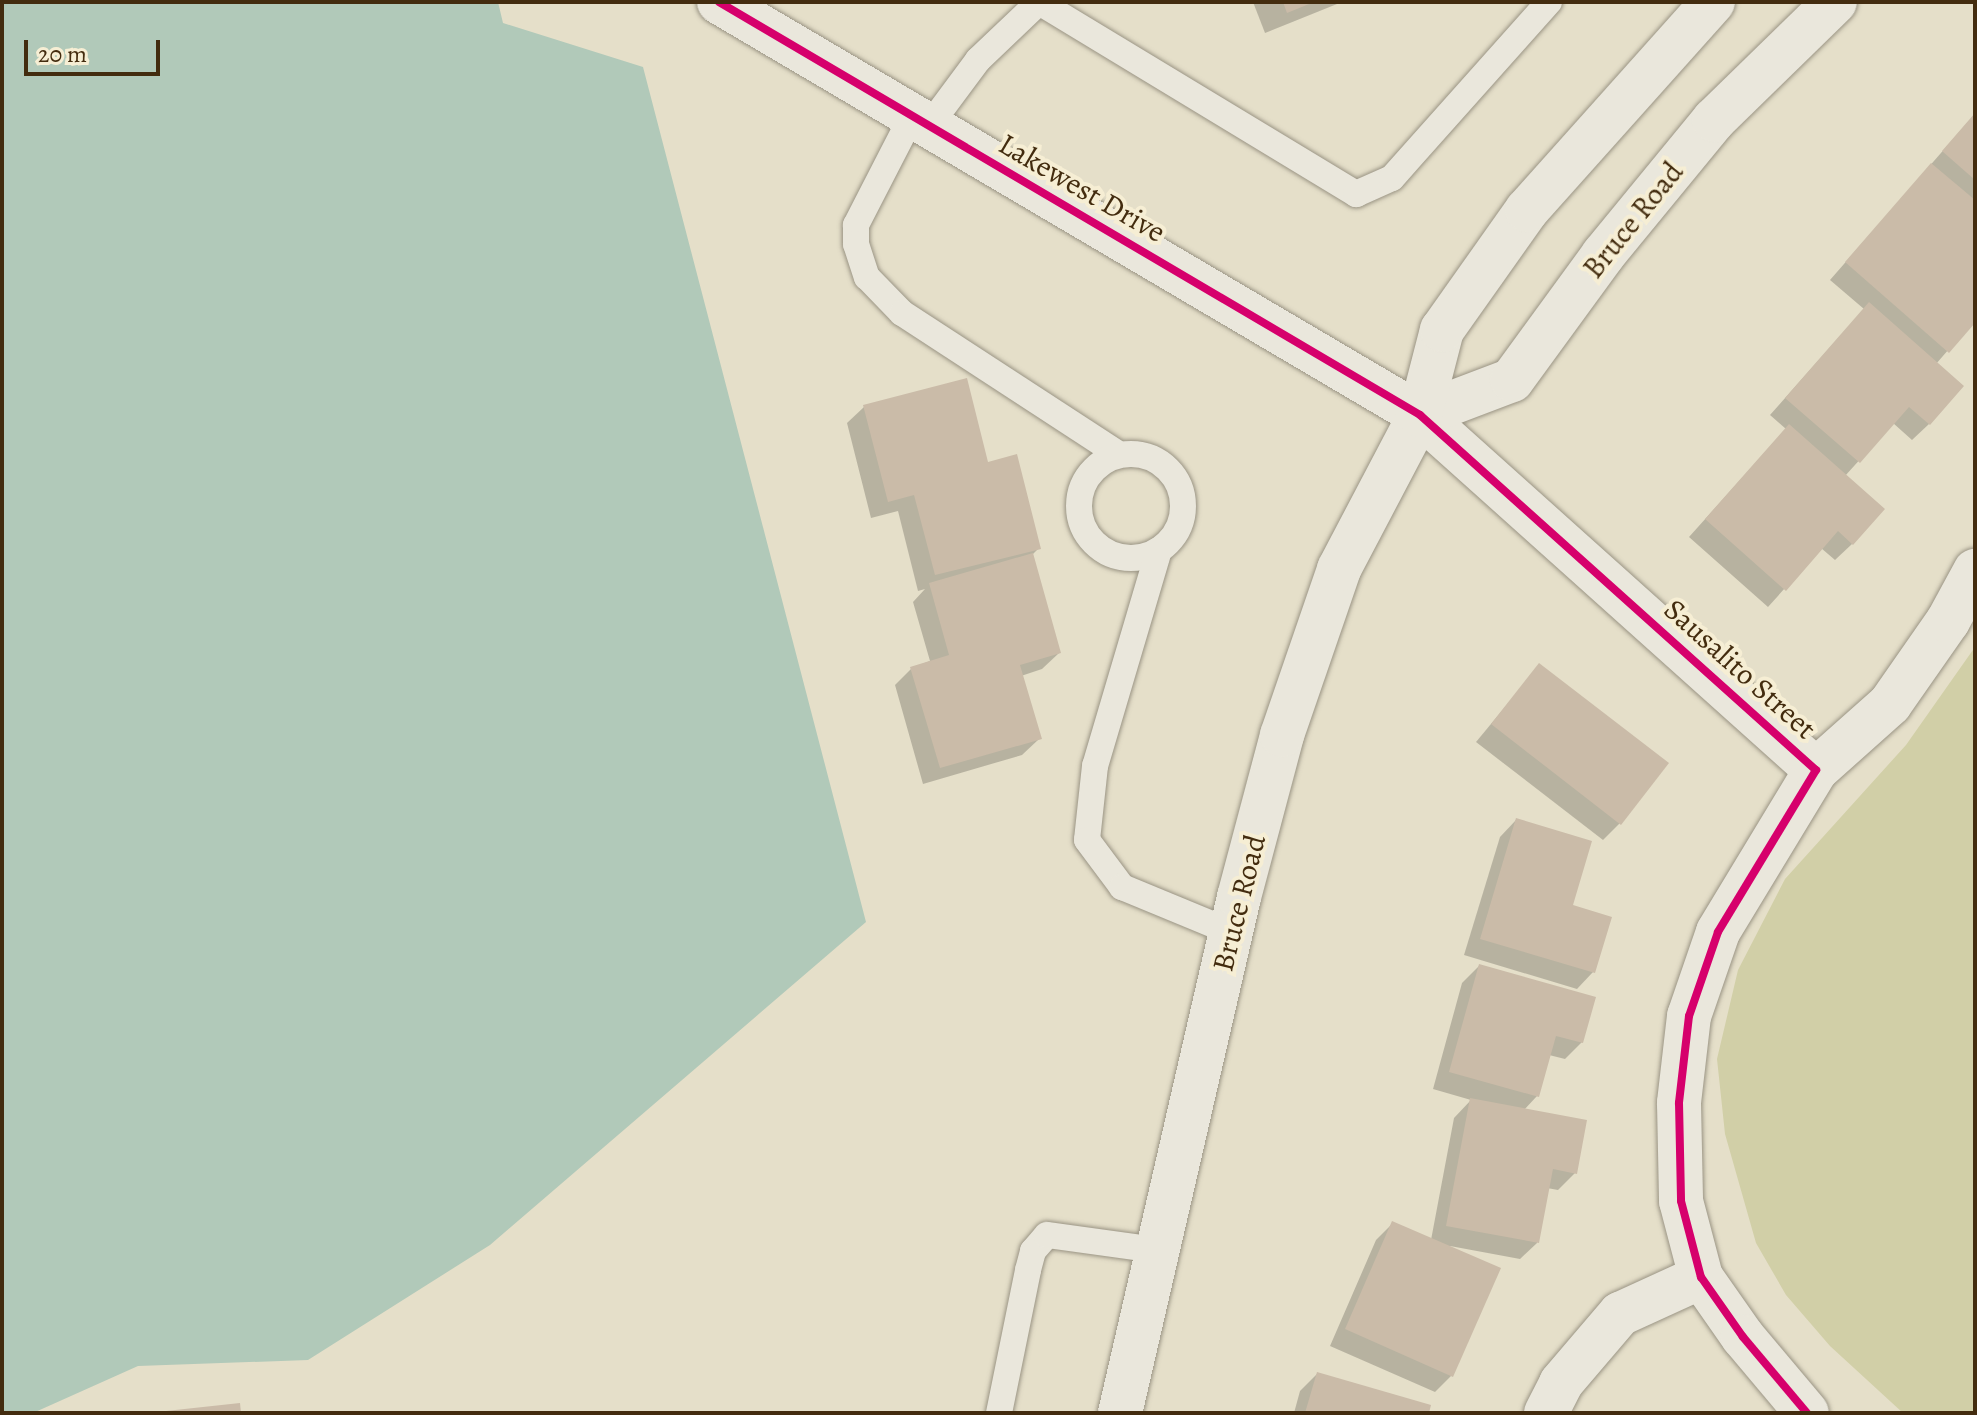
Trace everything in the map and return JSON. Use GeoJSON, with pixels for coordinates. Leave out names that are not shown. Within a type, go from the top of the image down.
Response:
{"type":"FeatureCollection","features":[{"type":"Feature","properties":{"kind":"street","name":"Lakewest Drive"},"geometry":{"type":"LineString","coordinates":[[719,2],[1420,415]]}},
{"type":"Feature","properties":{"kind":"street","name":"Bruce Road"},"geometry":{"type":"LineString","coordinates":[[1120,1413],[1231,932],[1282,735],[1339,569],[1420,415],[1442,330],[1527,210],[1713,2]]}},
{"type":"Feature","properties":{"kind":"street","name":"Bruce Road"},"geometry":{"type":"LineString","coordinates":[[1420,415],[1512,380],[1603,255],[1714,120],[1835,2]]}},
{"type":"Feature","properties":{"kind":"street","name":"Sausalito Street"},"geometry":{"type":"LineString","coordinates":[[1420,415],[1816,770],[1718,932],[1689,1016],[1679,1103],[1681,1201],[1701,1277],[1807,1413]]}},
{"type":"Feature","properties":{"kind":"street"},"geometry":{"type":"LineString","coordinates":[[1816,770],[1890,704],[1948,621],[1975,571]]}},
{"type":"Feature","properties":{"kind":"street"},"geometry":{"type":"LineString","coordinates":[[1546,1413],[1561,1383],[1620,1314],[1701,1277]]}},
{"type":"Feature","properties":{"kind":"lane"},"geometry":{"type":"LineString","coordinates":[[1231,932],[1122,887],[1087,840],[1095,766],[1159,550],[1181,523],[1181,487],[1157,459],[1118,454],[902,313],[867,277],[856,244],[856,225],[921,121],[978,60],[1039,2],[1356,194],[1392,178],[1549,2]]}},
{"type":"Feature","properties":{"kind":"lane"},"geometry":{"type":"LineString","coordinates":[[1118,454],[1100,462],[1086,477],[1079,516],[1087,533],[1112,555],[1128,558],[1159,550]]}},
{"type":"Feature","properties":{"kind":"lane"},"geometry":{"type":"LineString","coordinates":[[999,1413],[1033,1251],[1047,1235],[1157,1250]]}},
{"type":"Feature","properties":{"kind":"shaded area"},"geometry":{"type":"Polygon","coordinates":[[[2,2],[498,2],[503,23],[643,67],[866,922],[490,1245],[308,1360],[138,1366],[33,1413],[2,1413],[2,2]]]}},
{"type":"Feature","properties":{"kind":"shaded area"},"geometry":{"type":"Polygon","coordinates":[[[1975,647],[1975,1413],[1903,1413],[1830,1346],[1786,1295],[1756,1243],[1725,1134],[1717,1059],[1738,970],[1785,879],[1906,745],[1975,647]]]}},
{"type":"Feature","properties":{"kind":"building"},"geometry":{"type":"Polygon","coordinates":[[[1283,2],[1314,2],[1287,13],[1283,2]]]}},
{"type":"Feature","properties":{"kind":"building"},"geometry":{"type":"Polygon","coordinates":[[[1975,113],[1975,180],[1942,151],[1975,113]]]}},
{"type":"Feature","properties":{"kind":"building"},"geometry":{"type":"Polygon","coordinates":[[[1931,163],[1975,200],[1975,323],[1949,353],[1845,262],[1931,163]]]}},
{"type":"Feature","properties":{"kind":"building"},"geometry":{"type":"Polygon","coordinates":[[[1869,302],[1964,386],[1930,425],[1909,407],[1860,463],[1785,398],[1869,302]]]}},
{"type":"Feature","properties":{"kind":"building"},"geometry":{"type":"Polygon","coordinates":[[[967,378],[988,462],[1017,454],[1041,549],[935,575],[914,495],[888,502],[863,405],[967,378]]]}},
{"type":"Feature","properties":{"kind":"building"},"geometry":{"type":"Polygon","coordinates":[[[1789,424],[1885,509],[1853,545],[1838,531],[1786,591],[1705,519],[1789,424]]]}},
{"type":"Feature","properties":{"kind":"building"},"geometry":{"type":"Polygon","coordinates":[[[1033,553],[1061,653],[1020,665],[1042,739],[940,768],[910,667],[949,655],[929,583],[1033,553]]]}},
{"type":"Feature","properties":{"kind":"building"},"geometry":{"type":"Polygon","coordinates":[[[1539,663],[1669,763],[1621,825],[1491,724],[1539,663]]]}},
{"type":"Feature","properties":{"kind":"building"},"geometry":{"type":"Polygon","coordinates":[[[1516,818],[1592,841],[1573,905],[1612,917],[1595,973],[1480,939],[1516,818]]]}},
{"type":"Feature","properties":{"kind":"building"},"geometry":{"type":"Polygon","coordinates":[[[1479,964],[1596,997],[1583,1043],[1556,1036],[1539,1097],[1449,1072],[1479,964]]]}},
{"type":"Feature","properties":{"kind":"building"},"geometry":{"type":"Polygon","coordinates":[[[1470,1098],[1587,1120],[1577,1174],[1553,1169],[1539,1243],[1446,1226],[1470,1098]]]}},
{"type":"Feature","properties":{"kind":"building"},"geometry":{"type":"Polygon","coordinates":[[[1392,1221],[1501,1268],[1453,1377],[1345,1329],[1392,1221]]]}},
{"type":"Feature","properties":{"kind":"building"},"geometry":{"type":"Polygon","coordinates":[[[1317,1372],[1431,1405],[1429,1413],[1305,1413],[1317,1372]]]}},
{"type":"Feature","properties":{"kind":"building"},"geometry":{"type":"Polygon","coordinates":[[[240,1403],[241,1413],[166,1413],[166,1411],[240,1403]]]}},
{"type":"Feature","properties":{"kind":"cycle path"},"geometry":{"type":"LineString","coordinates":[[719,2],[1420,415],[1816,770],[1718,932],[1689,1016],[1679,1103],[1681,1201],[1701,1277],[1743,1337],[1807,1413]]}}]}
